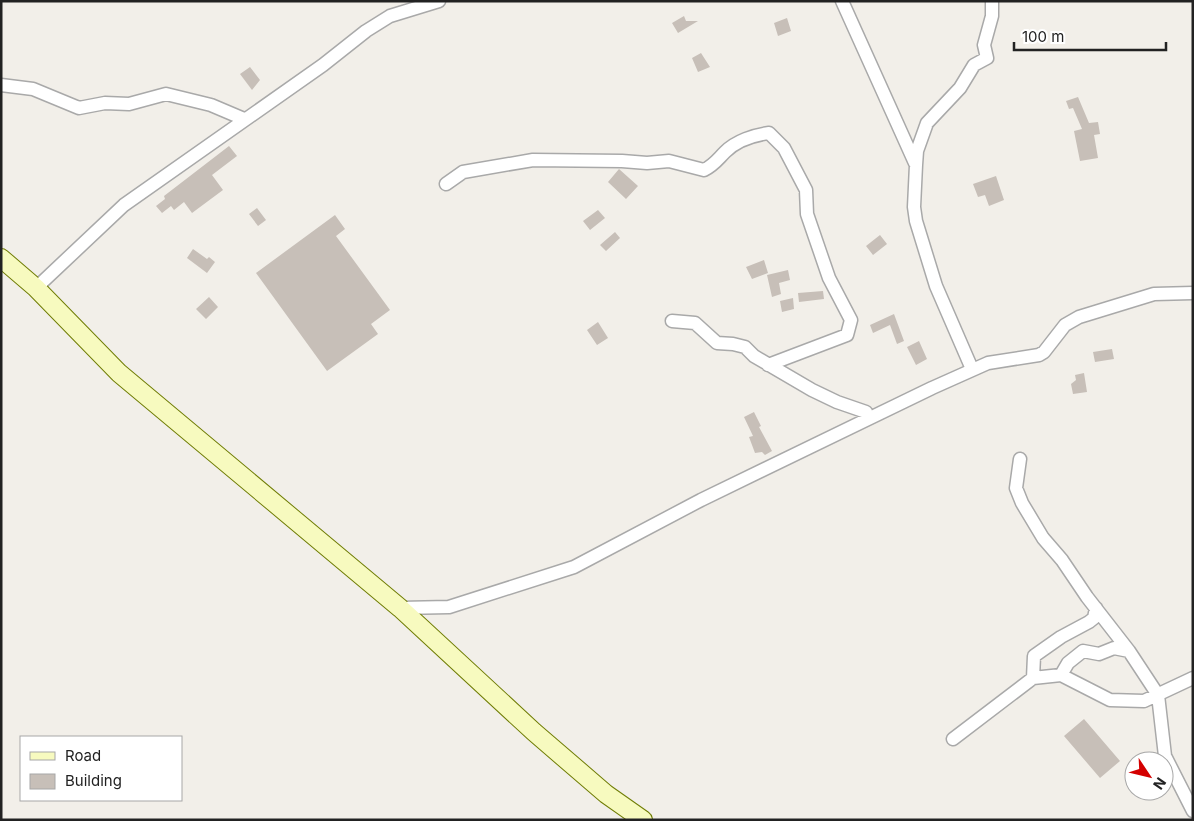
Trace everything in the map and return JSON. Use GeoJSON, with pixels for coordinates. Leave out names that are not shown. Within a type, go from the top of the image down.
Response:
{"type":"FeatureCollection","features":[{"type":"Feature","properties":{"kind":"street"},"geometry":{"type":"LineString","coordinates":[[36,288],[124,206],[244,118],[323,65],[381,21],[390,16],[439,1]]}},
{"type":"Feature","properties":{"kind":"street"},"geometry":{"type":"LineString","coordinates":[[842,1],[916,165]]}},
{"type":"Feature","properties":{"kind":"street"},"geometry":{"type":"LineString","coordinates":[[972,370],[936,286],[916,221],[914,206],[916,165],[917,151],[927,123],[954,94],[974,65],[987,58],[984,45],[992,16],[992,1]]}},
{"type":"Feature","properties":{"kind":"street"},"geometry":{"type":"LineString","coordinates":[[1,85],[33,89],[78,108],[105,103],[129,104],[166,94],[211,105],[244,118]]}},
{"type":"Feature","properties":{"kind":"street"},"geometry":{"type":"LineString","coordinates":[[446,184],[463,172],[533,160],[622,161],[647,164],[669,161],[704,170],[716,164],[724,152],[734,144],[758,134],[769,133],[784,148],[806,190],[807,214],[829,278],[851,320],[847,335],[768,364]]}},
{"type":"Feature","properties":{"kind":"street"},"geometry":{"type":"LineString","coordinates":[[1,258],[36,288],[119,373],[400,608],[534,732],[606,794],[643,820]]}},
{"type":"Feature","properties":{"kind":"street"},"geometry":{"type":"LineString","coordinates":[[400,608],[449,607],[574,568],[701,500],[972,370],[1003,359],[1022,359],[1039,355],[1044,352],[1065,325],[1078,317],[1154,294],[1193,293]]}},
{"type":"Feature","properties":{"kind":"street"},"geometry":{"type":"LineString","coordinates":[[672,321],[695,323],[717,343],[745,347],[768,364],[828,398],[866,412]]}},
{"type":"Feature","properties":{"kind":"street"},"geometry":{"type":"LineString","coordinates":[[1020,460],[1016,488],[1022,504],[1044,538],[1129,650],[1158,695],[1165,756],[1193,811]]}},
{"type":"Feature","properties":{"kind":"street"},"geometry":{"type":"LineString","coordinates":[[1033,678],[1034,656],[1061,637],[1089,622],[1094,618],[1096,608]]}},
{"type":"Feature","properties":{"kind":"street"},"geometry":{"type":"LineString","coordinates":[[1060,675],[1068,663],[1083,651],[1099,654],[1114,648],[1129,650]]}},
{"type":"Feature","properties":{"kind":"street"},"geometry":{"type":"LineString","coordinates":[[953,739],[1033,678],[1060,675],[1110,700],[1144,702],[1193,678]]}},
{"type":"Feature","properties":{"kind":"building"},"geometry":{"type":"Polygon","coordinates":[[[684,16],[686,21],[698,21],[678,33],[672,23],[684,16]]]}},
{"type":"Feature","properties":{"kind":"building"},"geometry":{"type":"Polygon","coordinates":[[[787,18],[791,31],[778,36],[774,23],[787,18]]]}},
{"type":"Feature","properties":{"kind":"building"},"geometry":{"type":"Polygon","coordinates":[[[701,53],[710,67],[698,72],[692,58],[701,53]]]}},
{"type":"Feature","properties":{"kind":"building"},"geometry":{"type":"Polygon","coordinates":[[[250,67],[260,80],[252,90],[240,74],[250,67]]]}},
{"type":"Feature","properties":{"kind":"building"},"geometry":{"type":"Polygon","coordinates":[[[1078,97],[1089,123],[1098,122],[1100,134],[1094,135],[1098,158],[1080,161],[1074,131],[1082,129],[1073,108],[1069,109],[1066,101],[1078,97]]]}},
{"type":"Feature","properties":{"kind":"building"},"geometry":{"type":"Polygon","coordinates":[[[229,146],[237,156],[212,175],[223,190],[192,213],[184,202],[174,210],[171,206],[162,213],[156,206],[165,199],[164,196],[229,146]]]}},
{"type":"Feature","properties":{"kind":"building"},"geometry":{"type":"Polygon","coordinates":[[[619,169],[638,186],[626,199],[608,182],[619,169]]]}},
{"type":"Feature","properties":{"kind":"building"},"geometry":{"type":"Polygon","coordinates":[[[996,176],[1004,200],[989,206],[985,195],[978,197],[973,184],[996,176]]]}},
{"type":"Feature","properties":{"kind":"building"},"geometry":{"type":"Polygon","coordinates":[[[257,208],[266,220],[258,226],[249,214],[257,208]]]}},
{"type":"Feature","properties":{"kind":"building"},"geometry":{"type":"Polygon","coordinates":[[[598,210],[605,218],[590,230],[583,221],[598,210]]]}},
{"type":"Feature","properties":{"kind":"building"},"geometry":{"type":"Polygon","coordinates":[[[335,215],[345,229],[336,236],[390,310],[371,324],[378,334],[327,371],[256,273],[335,215]]]}},
{"type":"Feature","properties":{"kind":"building"},"geometry":{"type":"Polygon","coordinates":[[[615,232],[620,238],[606,251],[600,245],[615,232]]]}},
{"type":"Feature","properties":{"kind":"building"},"geometry":{"type":"Polygon","coordinates":[[[880,235],[887,244],[873,255],[866,246],[880,235]]]}},
{"type":"Feature","properties":{"kind":"building"},"geometry":{"type":"Polygon","coordinates":[[[193,249],[215,262],[207,273],[187,258],[193,249]]]}},
{"type":"Feature","properties":{"kind":"building"},"geometry":{"type":"Polygon","coordinates":[[[764,260],[768,273],[752,279],[746,267],[764,260]]]}},
{"type":"Feature","properties":{"kind":"building"},"geometry":{"type":"Polygon","coordinates":[[[788,270],[790,280],[779,283],[781,294],[772,297],[767,275],[788,270]]]}},
{"type":"Feature","properties":{"kind":"building"},"geometry":{"type":"Polygon","coordinates":[[[823,291],[824,299],[799,302],[798,293],[823,291]]]}},
{"type":"Feature","properties":{"kind":"building"},"geometry":{"type":"Polygon","coordinates":[[[209,297],[218,307],[206,319],[196,309],[209,297]]]}},
{"type":"Feature","properties":{"kind":"building"},"geometry":{"type":"Polygon","coordinates":[[[793,298],[794,309],[782,312],[780,301],[793,298]]]}},
{"type":"Feature","properties":{"kind":"building"},"geometry":{"type":"Polygon","coordinates":[[[894,314],[904,341],[897,344],[890,325],[873,333],[870,325],[894,314]]]}},
{"type":"Feature","properties":{"kind":"building"},"geometry":{"type":"Polygon","coordinates":[[[598,322],[608,338],[597,345],[587,330],[598,322]]]}},
{"type":"Feature","properties":{"kind":"building"},"geometry":{"type":"Polygon","coordinates":[[[919,341],[927,359],[916,365],[907,347],[919,341]]]}},
{"type":"Feature","properties":{"kind":"building"},"geometry":{"type":"Polygon","coordinates":[[[1112,349],[1114,359],[1095,362],[1093,352],[1112,349]]]}},
{"type":"Feature","properties":{"kind":"building"},"geometry":{"type":"Polygon","coordinates":[[[1084,373],[1087,392],[1073,394],[1071,384],[1076,380],[1075,375],[1084,373]]]}},
{"type":"Feature","properties":{"kind":"building"},"geometry":{"type":"Polygon","coordinates":[[[754,412],[761,426],[759,427],[772,451],[765,455],[762,452],[755,453],[749,437],[753,436],[744,417],[754,412]]]}},
{"type":"Feature","properties":{"kind":"building"},"geometry":{"type":"Polygon","coordinates":[[[1084,719],[1120,761],[1100,778],[1064,736],[1084,719]]]}}]}
